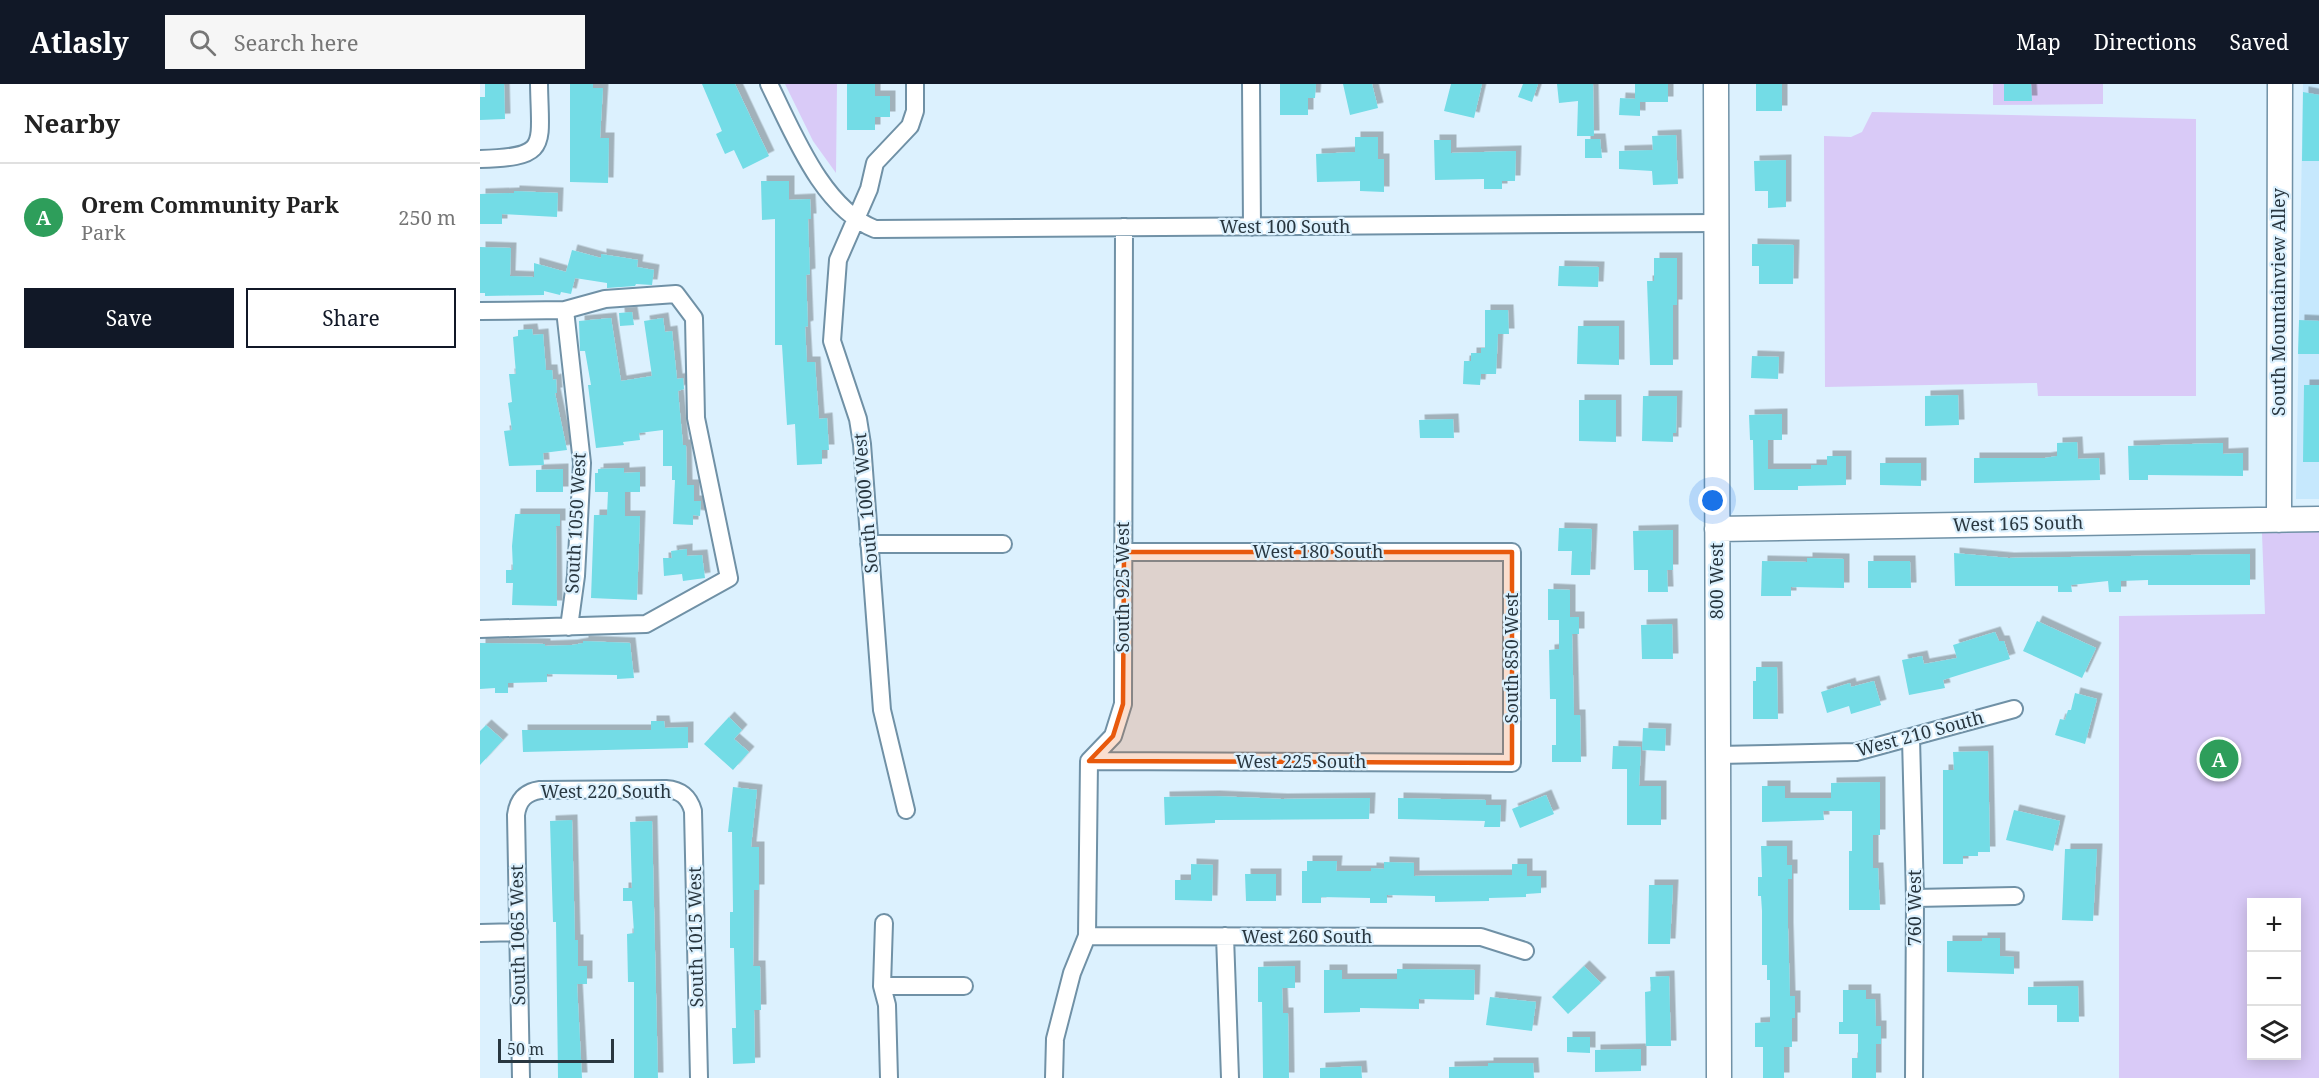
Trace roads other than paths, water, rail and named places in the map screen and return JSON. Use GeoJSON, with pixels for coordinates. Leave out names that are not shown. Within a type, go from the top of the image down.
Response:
{"type":"FeatureCollection","features":[{"type":"Feature","properties":{"kind":"street"},"geometry":{"type":"LineString","coordinates":[[480,159],[515,158],[530,153],[535,147],[540,129],[539,84]]}},
{"type":"Feature","properties":{"kind":"street"},"geometry":{"type":"LineString","coordinates":[[769,84],[803,152],[825,186],[855,220]]}},
{"type":"Feature","properties":{"kind":"street","name":"South 1000 West"},"geometry":{"type":"LineString","coordinates":[[906,810],[882,710],[858,419],[832,341],[838,260],[869,189],[875,163],[910,126],[915,111],[915,84]]}},
{"type":"Feature","properties":{"kind":"street"},"geometry":{"type":"LineString","coordinates":[[1251,84],[1252,227]]}},
{"type":"Feature","properties":{"kind":"street","name":"800 West"},"geometry":{"type":"LineString","coordinates":[[1716,84],[1719,1078]]}},
{"type":"Feature","properties":{"kind":"street","name":"South Mountainview Alley"},"geometry":{"type":"LineString","coordinates":[[2279,520],[2280,84]]}},
{"type":"Feature","properties":{"kind":"street","name":"West 100 South"},"geometry":{"type":"LineString","coordinates":[[855,220],[875,229],[1716,224]]}},
{"type":"Feature","properties":{"kind":"street","name":"South 925 West"},"geometry":{"type":"LineString","coordinates":[[1089,761],[1113,736],[1123,704],[1124,227]]}},
{"type":"Feature","properties":{"kind":"street"},"geometry":{"type":"LineString","coordinates":[[480,310],[565,310],[605,299],[676,294],[694,318],[696,418],[729,578],[646,624],[480,629]]}},
{"type":"Feature","properties":{"kind":"street","name":"South 1050 West"},"geometry":{"type":"LineString","coordinates":[[565,310],[582,463],[576,576],[569,627]]}},
{"type":"Feature","properties":{"kind":"street","name":"West 165 South"},"geometry":{"type":"LineString","coordinates":[[1717,529],[2319,519]]}},
{"type":"Feature","properties":{"kind":"street"},"geometry":{"type":"LineString","coordinates":[[869,543],[1004,544]]}},
{"type":"Feature","properties":{"kind":"street","name":"West 180 South"},"geometry":{"type":"LineString","coordinates":[[1124,552],[1512,552]]}},
{"type":"Feature","properties":{"kind":"street","name":"South 850 West"},"geometry":{"type":"LineString","coordinates":[[1512,552],[1512,763]]}},
{"type":"Feature","properties":{"kind":"street","name":"West 210 South"},"geometry":{"type":"LineString","coordinates":[[1718,755],[1856,752],[2014,709]]}},
{"type":"Feature","properties":{"kind":"street","name":"760 West"},"geometry":{"type":"LineString","coordinates":[[1911,738],[1915,898],[1914,1078]]}},
{"type":"Feature","properties":{"kind":"street"},"geometry":{"type":"LineString","coordinates":[[1054,1078],[1055,1039],[1072,973],[1087,936],[1089,761]]}},
{"type":"Feature","properties":{"kind":"street","name":"West 225 South"},"geometry":{"type":"LineString","coordinates":[[1089,761],[1512,763]]}},
{"type":"Feature","properties":{"kind":"street","name":"West 220 South"},"geometry":{"type":"LineString","coordinates":[[525,795],[540,790],[674,789],[687,797]]}},
{"type":"Feature","properties":{"kind":"street","name":"South 1065 West"},"geometry":{"type":"LineString","coordinates":[[521,1078],[516,815],[517,808],[525,795]]}},
{"type":"Feature","properties":{"kind":"street","name":"South 1015 West"},"geometry":{"type":"LineString","coordinates":[[687,797],[693,811],[699,1078]]}},
{"type":"Feature","properties":{"kind":"street"},"geometry":{"type":"LineString","coordinates":[[1915,898],[2015,896]]}},
{"type":"Feature","properties":{"kind":"street"},"geometry":{"type":"LineString","coordinates":[[884,923],[882,986],[887,1005],[889,1078]]}},
{"type":"Feature","properties":{"kind":"street"},"geometry":{"type":"LineString","coordinates":[[480,933],[519,932]]}},
{"type":"Feature","properties":{"kind":"street","name":"West 260 South"},"geometry":{"type":"LineString","coordinates":[[1087,936],[1481,937],[1525,951]]}},
{"type":"Feature","properties":{"kind":"street"},"geometry":{"type":"LineString","coordinates":[[1225,936],[1230,1078]]}},
{"type":"Feature","properties":{"kind":"street"},"geometry":{"type":"LineString","coordinates":[[882,986],[964,986]]}},
{"type":"Feature","properties":{"kind":"place","name":"Orem Community Park"},"geometry":{"type":"Point","coordinates":[2219,759]}}]}
